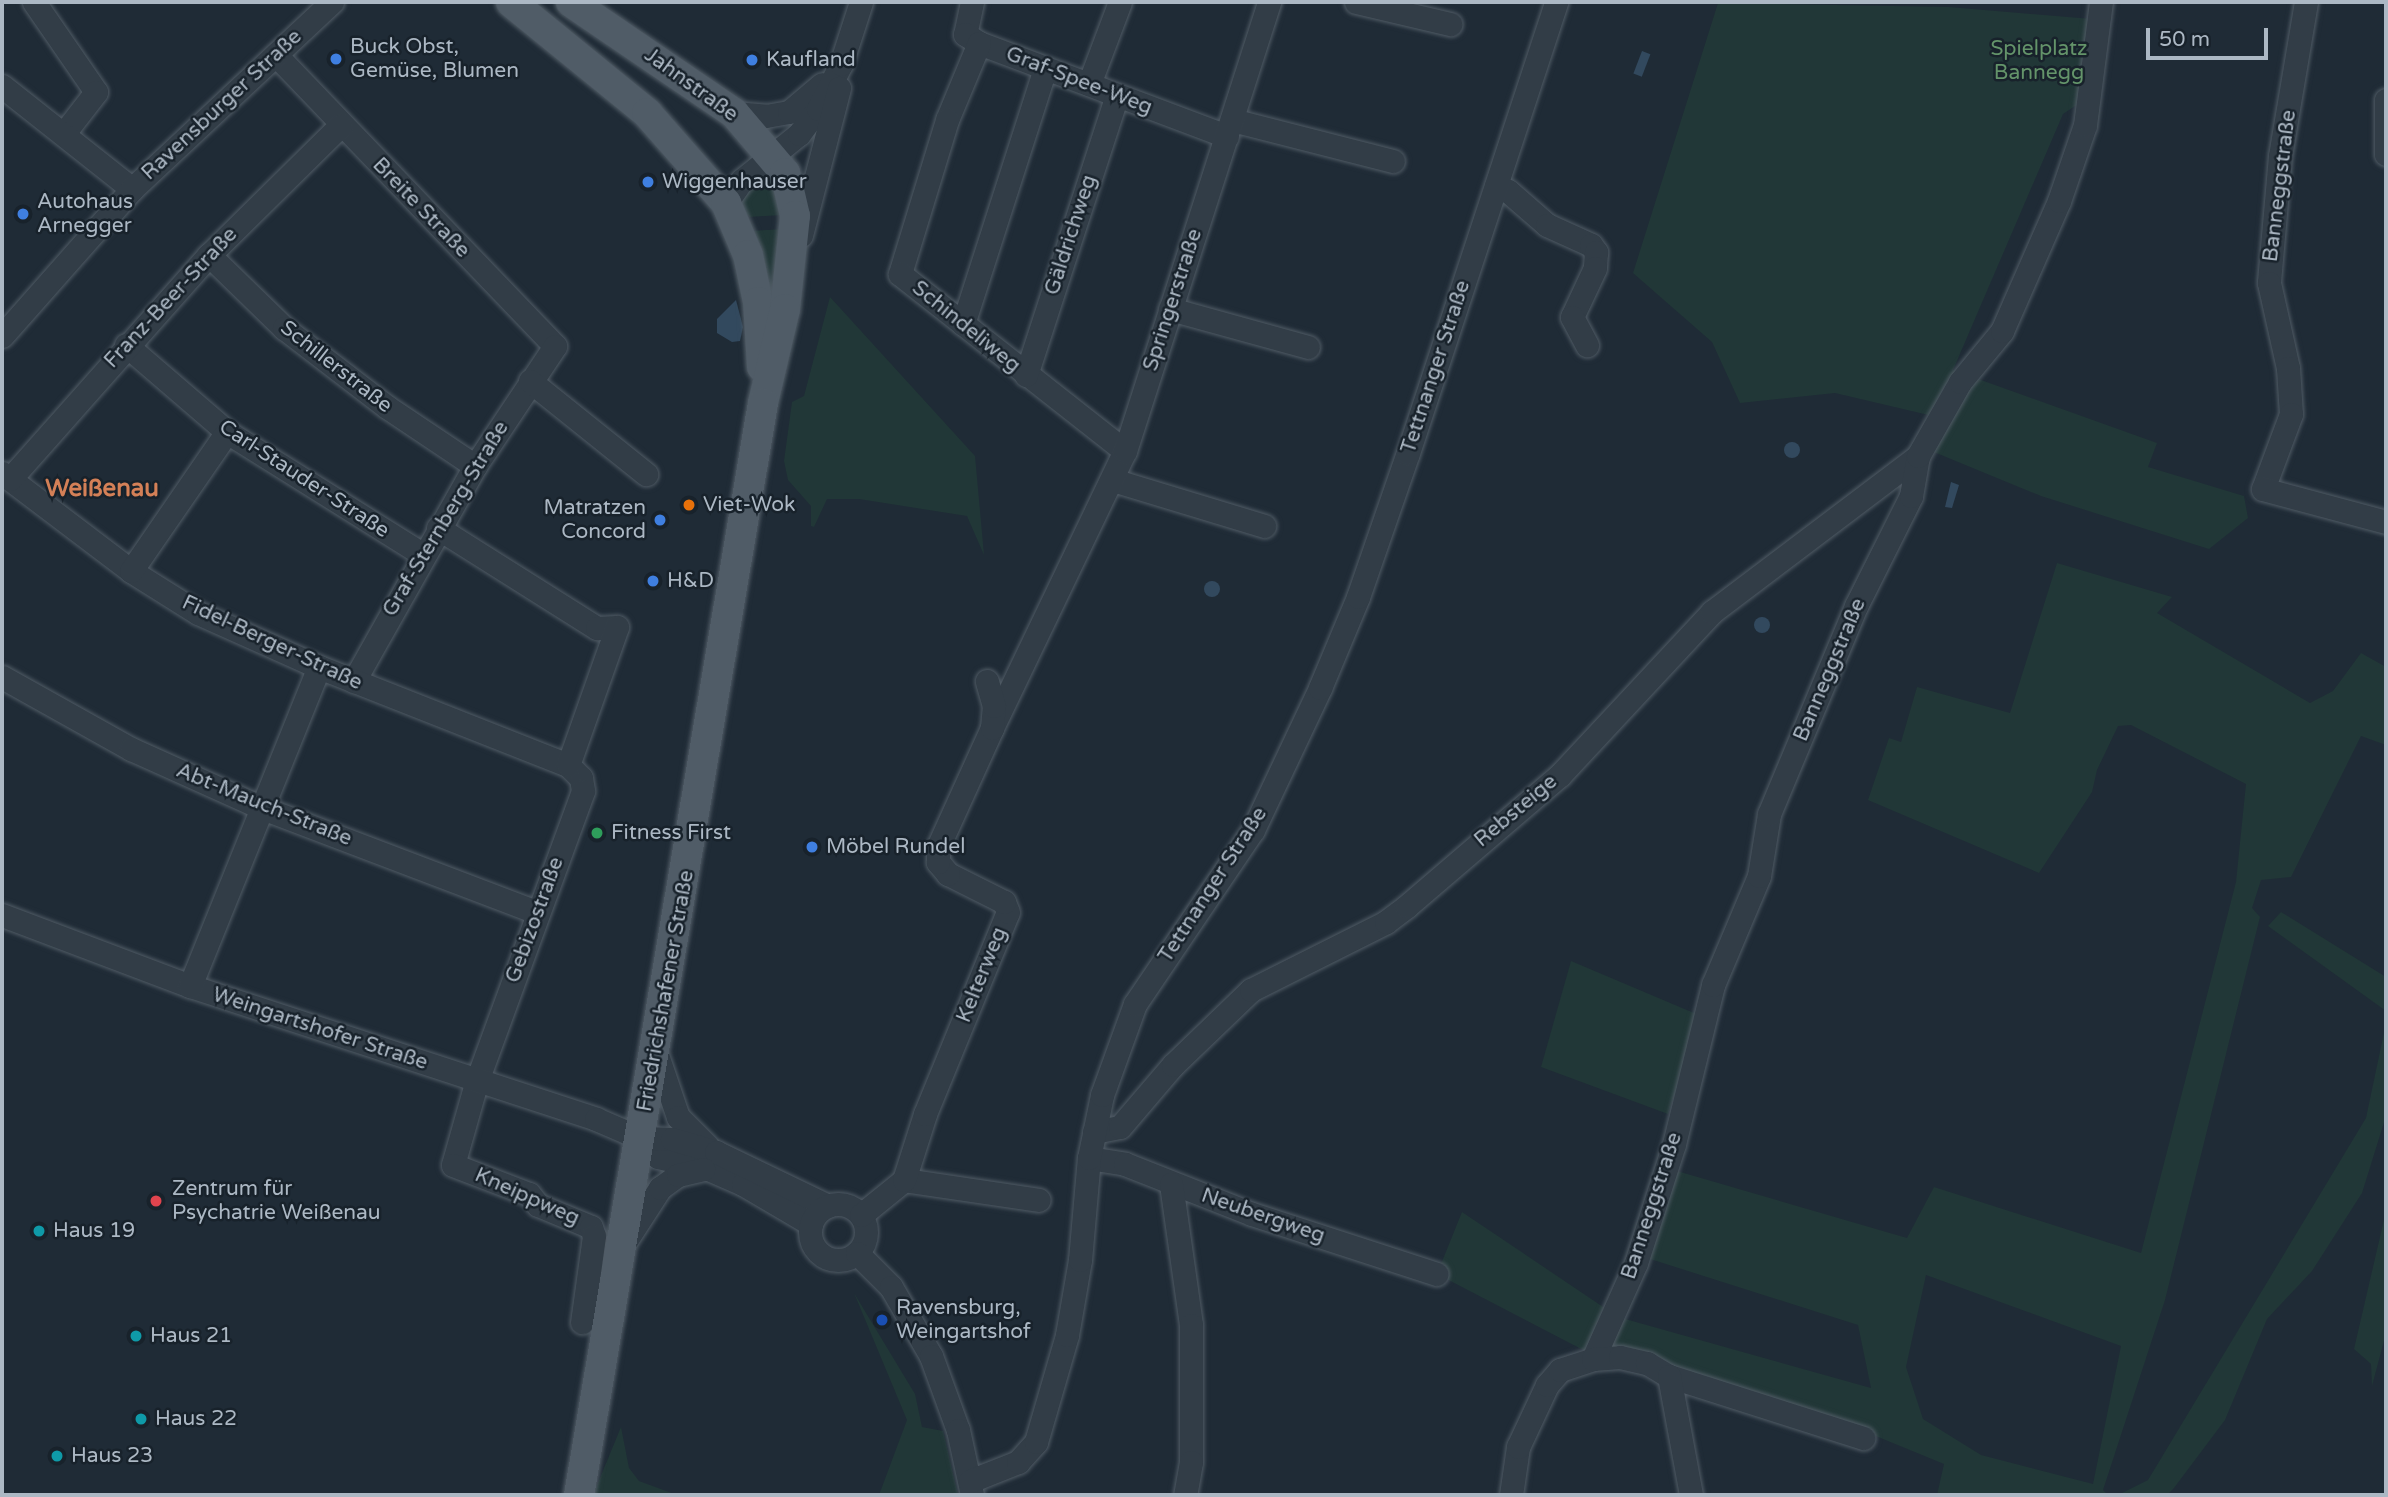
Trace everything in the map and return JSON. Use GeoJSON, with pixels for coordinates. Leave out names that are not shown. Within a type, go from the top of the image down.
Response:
{"type":"FeatureCollection","features":[{"type":"Feature","properties":{"kind":"main road"},"geometry":{"type":"LineString","coordinates":[[511,2],[647,113],[726,203]]}},
{"type":"Feature","properties":{"kind":"main road","name":"Jahnstraße"},"geometry":{"type":"LineString","coordinates":[[571,2],[734,113],[773,153],[791,188],[795,216],[792,271]]}},
{"type":"Feature","properties":{"kind":"main road","name":"Friedrichshafener Straße"},"geometry":{"type":"LineString","coordinates":[[726,203],[748,256],[758,302],[763,402]]}},
{"type":"Feature","properties":{"kind":"main road","name":"Friedrichshafener Straße"},"geometry":{"type":"LineString","coordinates":[[579,1495],[640,1138],[657,1055],[763,402],[792,271]]}},
{"type":"Feature","properties":{"kind":"street"},"geometry":{"type":"LineString","coordinates":[[34,2],[96,92],[65,132]]}},
{"type":"Feature","properties":{"kind":"street","name":"Ravensburger Straße"},"geometry":{"type":"LineString","coordinates":[[2,336],[132,189],[332,2]]}},
{"type":"Feature","properties":{"kind":"street"},"geometry":{"type":"LineString","coordinates":[[726,203],[742,180],[799,134],[841,64],[861,2]]}},
{"type":"Feature","properties":{"kind":"street","name":"Graf-Spee-Weg"},"geometry":{"type":"LineString","coordinates":[[972,2],[965,34],[979,43],[1117,95],[1229,128],[1393,162]]}},
{"type":"Feature","properties":{"kind":"street"},"geometry":{"type":"LineString","coordinates":[[1089,84],[1120,2]]}},
{"type":"Feature","properties":{"kind":"street","name":"Springerstraße"},"geometry":{"type":"LineString","coordinates":[[1055,590],[1114,480],[1125,451],[1269,2]]}},
{"type":"Feature","properties":{"kind":"street"},"geometry":{"type":"LineString","coordinates":[[1356,2],[1450,24]]}},
{"type":"Feature","properties":{"kind":"street","name":"Tettnanger Straße"},"geometry":{"type":"LineString","coordinates":[[857,1253],[891,1287],[922,1337],[945,1389],[971,1488],[1018,1462],[1036,1442],[1067,1335],[1094,1132],[1135,1004],[1253,830],[1297,745],[1358,597],[1556,2]]}},
{"type":"Feature","properties":{"kind":"street","name":"Banneggstraße"},"geometry":{"type":"LineString","coordinates":[[1593,1359],[1644,1237],[1674,1144],[1713,985],[1759,876],[1769,814],[1856,606],[1911,496],[1918,456],[1953,394],[2002,331],[2059,201],[2085,125],[2101,2]]}},
{"type":"Feature","properties":{"kind":"street","name":"Banneggstraße"},"geometry":{"type":"LineString","coordinates":[[2306,2],[2280,156],[2269,283],[2288,368],[2291,414],[2263,489],[2386,522]]}},
{"type":"Feature","properties":{"kind":"street","name":"Schindeliweg"},"geometry":{"type":"LineString","coordinates":[[979,43],[947,120],[900,274],[1125,451]]}},
{"type":"Feature","properties":{"kind":"street","name":"Breite Straße"},"geometry":{"type":"LineString","coordinates":[[276,55],[340,126],[555,346],[544,360]]}},
{"type":"Feature","properties":{"kind":"street"},"geometry":{"type":"LineString","coordinates":[[734,113],[766,116],[789,112],[841,64]]}},
{"type":"Feature","properties":{"kind":"street"},"geometry":{"type":"LineString","coordinates":[[792,271],[840,86],[841,64]]}},
{"type":"Feature","properties":{"kind":"street"},"geometry":{"type":"LineString","coordinates":[[963,324],[1045,68]]}},
{"type":"Feature","properties":{"kind":"street"},"geometry":{"type":"LineString","coordinates":[[2,86],[65,132],[132,189]]}},
{"type":"Feature","properties":{"kind":"street","name":"Gäldrichweg"},"geometry":{"type":"LineString","coordinates":[[1026,375],[1117,95]]}},
{"type":"Feature","properties":{"kind":"street"},"geometry":{"type":"LineString","coordinates":[[2386,100],[2386,154]]}},
{"type":"Feature","properties":{"kind":"street","name":"Franz-Beer-Straße"},"geometry":{"type":"LineString","coordinates":[[6,476],[209,255],[340,126]]}},
{"type":"Feature","properties":{"kind":"street"},"geometry":{"type":"LineString","coordinates":[[1496,186],[1508,191],[1547,225],[1591,245],[1596,252],[1595,268],[1572,317],[1587,345]]}},
{"type":"Feature","properties":{"kind":"street","name":"Schillerstraße"},"geometry":{"type":"LineString","coordinates":[[209,255],[284,328],[387,407],[475,466]]}},
{"type":"Feature","properties":{"kind":"street"},"geometry":{"type":"LineString","coordinates":[[1170,309],[1308,347]]}},
{"type":"Feature","properties":{"kind":"street","name":"Carl-Stauder-Straße"},"geometry":{"type":"LineString","coordinates":[[126,345],[227,432],[422,554]]}},
{"type":"Feature","properties":{"kind":"street","name":"Graf-Sternberg-Straße"},"geometry":{"type":"LineString","coordinates":[[354,681],[422,554],[544,360]]}},
{"type":"Feature","properties":{"kind":"street"},"geometry":{"type":"LineString","coordinates":[[530,381],[646,474]]}},
{"type":"Feature","properties":{"kind":"street"},"geometry":{"type":"LineString","coordinates":[[131,571],[227,432]]}},
{"type":"Feature","properties":{"kind":"street","name":"Rebsteige"},"geometry":{"type":"LineString","coordinates":[[1094,1132],[1119,1127],[1173,1065],[1251,990],[1385,922],[1406,906],[1560,775],[1712,612],[1918,456]]}},
{"type":"Feature","properties":{"kind":"street","name":"Fidel-Berger-Straße"},"geometry":{"type":"LineString","coordinates":[[6,476],[131,571],[198,613],[319,667],[568,765]]}},
{"type":"Feature","properties":{"kind":"street"},"geometry":{"type":"LineString","coordinates":[[1114,480],[1264,526]]}},
{"type":"Feature","properties":{"kind":"street"},"geometry":{"type":"LineString","coordinates":[[438,528],[597,628],[617,627],[568,765]]}},
{"type":"Feature","properties":{"kind":"street","name":"Kelterweg"},"geometry":{"type":"LineString","coordinates":[[904,1180],[925,1114],[1008,912],[1004,902],[948,874],[938,862],[938,847],[1055,590]]}},
{"type":"Feature","properties":{"kind":"street"},"geometry":{"type":"LineString","coordinates":[[190,986],[260,807],[319,667]]}},
{"type":"Feature","properties":{"kind":"street","name":"Kelterweg"},"geometry":{"type":"LineString","coordinates":[[987,681],[994,706],[992,728]]}},
{"type":"Feature","properties":{"kind":"street","name":"Abt-Mauch-Straße"},"geometry":{"type":"LineString","coordinates":[[4,684],[131,749],[260,807],[537,912]]}},
{"type":"Feature","properties":{"kind":"street","name":"Gebizostraße"},"geometry":{"type":"LineString","coordinates":[[477,1080],[583,791],[581,778],[568,765]]}},
{"type":"Feature","properties":{"kind":"street","name":"Weingartshofer Straße"},"geometry":{"type":"LineString","coordinates":[[2,915],[190,986],[587,1116],[640,1138]]}},
{"type":"Feature","properties":{"kind":"street"},"geometry":{"type":"LineString","coordinates":[[657,1055],[678,1117],[711,1160],[828,1206],[849,1206],[860,1215],[866,1231],[857,1253],[839,1260],[821,1255],[811,1241],[811,1224],[828,1206]]}},
{"type":"Feature","properties":{"kind":"street","name":"Kneippweg"},"geometry":{"type":"LineString","coordinates":[[477,1080],[453,1165],[529,1194],[538,1205],[591,1227],[594,1236],[582,1322]]}},
{"type":"Feature","properties":{"kind":"street"},"geometry":{"type":"LineString","coordinates":[[640,1138],[672,1139],[711,1160],[811,1224]]}},
{"type":"Feature","properties":{"kind":"street","name":"Neubergweg"},"geometry":{"type":"LineString","coordinates":[[1089,1158],[1125,1164],[1171,1184],[1437,1274]]}},
{"type":"Feature","properties":{"kind":"street"},"geometry":{"type":"LineString","coordinates":[[621,1250],[660,1188],[678,1175],[711,1160]]}},
{"type":"Feature","properties":{"kind":"street"},"geometry":{"type":"LineString","coordinates":[[860,1215],[904,1180],[1039,1200]]}},
{"type":"Feature","properties":{"kind":"street"},"geometry":{"type":"LineString","coordinates":[[1171,1184],[1191,1325],[1191,1462],[1185,1495]]}},
{"type":"Feature","properties":{"kind":"street"},"geometry":{"type":"LineString","coordinates":[[1511,1495],[1518,1447],[1547,1385],[1560,1370],[1593,1359],[1647,1363],[1669,1376],[1863,1438]]}},
{"type":"Feature","properties":{"kind":"street"},"geometry":{"type":"LineString","coordinates":[[1669,1376],[1691,1495]]}},
{"type":"Feature","properties":{"kind":"green space","name":"Spielplatz Bannegg"},"geometry":{"type":"Polygon","coordinates":[[[1718,3],[1949,7],[2092,19],[2081,102],[2063,114],[1953,370],[2157,443],[2148,467],[2244,496],[2248,518],[2209,549],[2041,496],[1929,450],[1937,417],[1835,393],[1740,403],[1712,342],[1633,273],[1718,3]]]}},
{"type":"Feature","properties":{"kind":"green space"},"geometry":{"type":"Polygon","coordinates":[[[773,167],[782,215],[749,217],[739,208],[744,189],[773,167]]]}},
{"type":"Feature","properties":{"kind":"green space"},"geometry":{"type":"Polygon","coordinates":[[[786,229],[769,320],[749,231],[786,229]]]}},
{"type":"Feature","properties":{"kind":"green space"},"geometry":{"type":"Polygon","coordinates":[[[830,297],[975,456],[984,555],[967,516],[859,499],[827,499],[814,527],[811,526],[811,506],[788,480],[784,461],[792,402],[804,396],[830,297]]]}},
{"type":"Feature","properties":{"kind":"green space"},"geometry":{"type":"Polygon","coordinates":[[[2057,563],[2172,597],[2157,613],[2310,703],[2333,691],[2361,653],[2386,667],[2386,745],[2361,736],[2291,877],[2261,880],[2252,908],[2260,917],[2165,1300],[2103,1490],[2108,1495],[1937,1495],[1944,1464],[1866,1432],[1587,1352],[1437,1274],[1462,1212],[1618,1317],[1871,1388],[1858,1325],[1647,1258],[1677,1171],[1907,1238],[1934,1187],[2141,1253],[2236,882],[2246,784],[2131,725],[2118,726],[2097,770],[2092,792],[2039,873],[1868,800],[1889,738],[1901,742],[1917,687],[2010,713],[2057,563]],[[1926,1275],[1906,1367],[1923,1419],[1981,1455],[2093,1484],[2121,1346],[1926,1275]]]}},
{"type":"Feature","properties":{"kind":"green space"},"geometry":{"type":"Polygon","coordinates":[[[2281,912],[2386,977],[2386,1011],[2268,926],[2281,912]]]}},
{"type":"Feature","properties":{"kind":"green space"},"geometry":{"type":"Polygon","coordinates":[[[1571,961],[1701,1016],[1668,1114],[1541,1067],[1571,961]]]}},
{"type":"Feature","properties":{"kind":"green space"},"geometry":{"type":"Polygon","coordinates":[[[2386,1023],[2386,1116],[2362,1193],[2312,1271],[2267,1319],[2225,1420],[2174,1488],[2167,1495],[2118,1495],[2148,1480],[2366,1118],[2386,1023]]]}},
{"type":"Feature","properties":{"kind":"green space"},"geometry":{"type":"Polygon","coordinates":[[[2386,1211],[2386,1333],[2372,1386],[2371,1364],[2354,1349],[2386,1211]]]}},
{"type":"Feature","properties":{"kind":"green space"},"geometry":{"type":"Polygon","coordinates":[[[854,1293],[915,1394],[922,1427],[943,1431],[958,1495],[879,1495],[907,1420],[854,1293]]]}},
{"type":"Feature","properties":{"kind":"green space"},"geometry":{"type":"Polygon","coordinates":[[[621,1427],[629,1468],[639,1481],[677,1495],[593,1495],[621,1427]]]}},
{"type":"Feature","properties":{"kind":"water"},"geometry":{"type":"Polygon","coordinates":[[[1642,51],[1650,54],[1642,77],[1633,73],[1642,51]]]}},
{"type":"Feature","properties":{"kind":"water"},"geometry":{"type":"Polygon","coordinates":[[[736,300],[743,327],[740,341],[732,342],[717,333],[717,319],[736,300]]]}},
{"type":"Feature","properties":{"kind":"water"},"geometry":{"type":"Polygon","coordinates":[[[1792,442],[1800,450],[1792,458],[1784,450],[1792,442]]]}},
{"type":"Feature","properties":{"kind":"water"},"geometry":{"type":"Polygon","coordinates":[[[1951,482],[1959,485],[1952,508],[1945,507],[1951,482]]]}},
{"type":"Feature","properties":{"kind":"water"},"geometry":{"type":"Polygon","coordinates":[[[1212,581],[1218,583],[1218,595],[1212,597],[1206,595],[1204,589],[1206,583],[1212,581]]]}},
{"type":"Feature","properties":{"kind":"water"},"geometry":{"type":"Polygon","coordinates":[[[1762,617],[1770,625],[1762,633],[1754,625],[1762,617]]]}},
{"type":"Feature","properties":{"kind":"place","name":"Buck Obst, Gemüse, Blumen"},"geometry":{"type":"Point","coordinates":[336,59]}},
{"type":"Feature","properties":{"kind":"place","name":"Kaufland"},"geometry":{"type":"Point","coordinates":[752,60]}},
{"type":"Feature","properties":{"kind":"place","name":"Wiggenhauser"},"geometry":{"type":"Point","coordinates":[648,182]}},
{"type":"Feature","properties":{"kind":"place","name":"Autohaus Arnegger"},"geometry":{"type":"Point","coordinates":[23,214]}},
{"type":"Feature","properties":{"kind":"place","name":"Viet-Wok"},"geometry":{"type":"Point","coordinates":[689,505]}},
{"type":"Feature","properties":{"kind":"place","name":"Matratzen Concord"},"geometry":{"type":"Point","coordinates":[660,520]}},
{"type":"Feature","properties":{"kind":"place","name":"H&D"},"geometry":{"type":"Point","coordinates":[653,581]}},
{"type":"Feature","properties":{"kind":"place","name":"Fitness First"},"geometry":{"type":"Point","coordinates":[597,833]}},
{"type":"Feature","properties":{"kind":"place","name":"Möbel Rundel"},"geometry":{"type":"Point","coordinates":[812,847]}},
{"type":"Feature","properties":{"kind":"place","name":"Zentrum für Psychatrie Weißenau"},"geometry":{"type":"Point","coordinates":[156,1201]}},
{"type":"Feature","properties":{"kind":"place","name":"Haus 19"},"geometry":{"type":"Point","coordinates":[39,1231]}},
{"type":"Feature","properties":{"kind":"place","name":"Ravensburg, Weingartshof"},"geometry":{"type":"Point","coordinates":[882,1320]}},
{"type":"Feature","properties":{"kind":"place","name":"Haus 21"},"geometry":{"type":"Point","coordinates":[136,1336]}},
{"type":"Feature","properties":{"kind":"place","name":"Haus 22"},"geometry":{"type":"Point","coordinates":[141,1419]}},
{"type":"Feature","properties":{"kind":"place","name":"Haus 23"},"geometry":{"type":"Point","coordinates":[57,1456]}},
{"type":"Feature","properties":{"kind":"district","name":"Weißenau"},"geometry":{"type":"Point","coordinates":[102,489]}}]}
